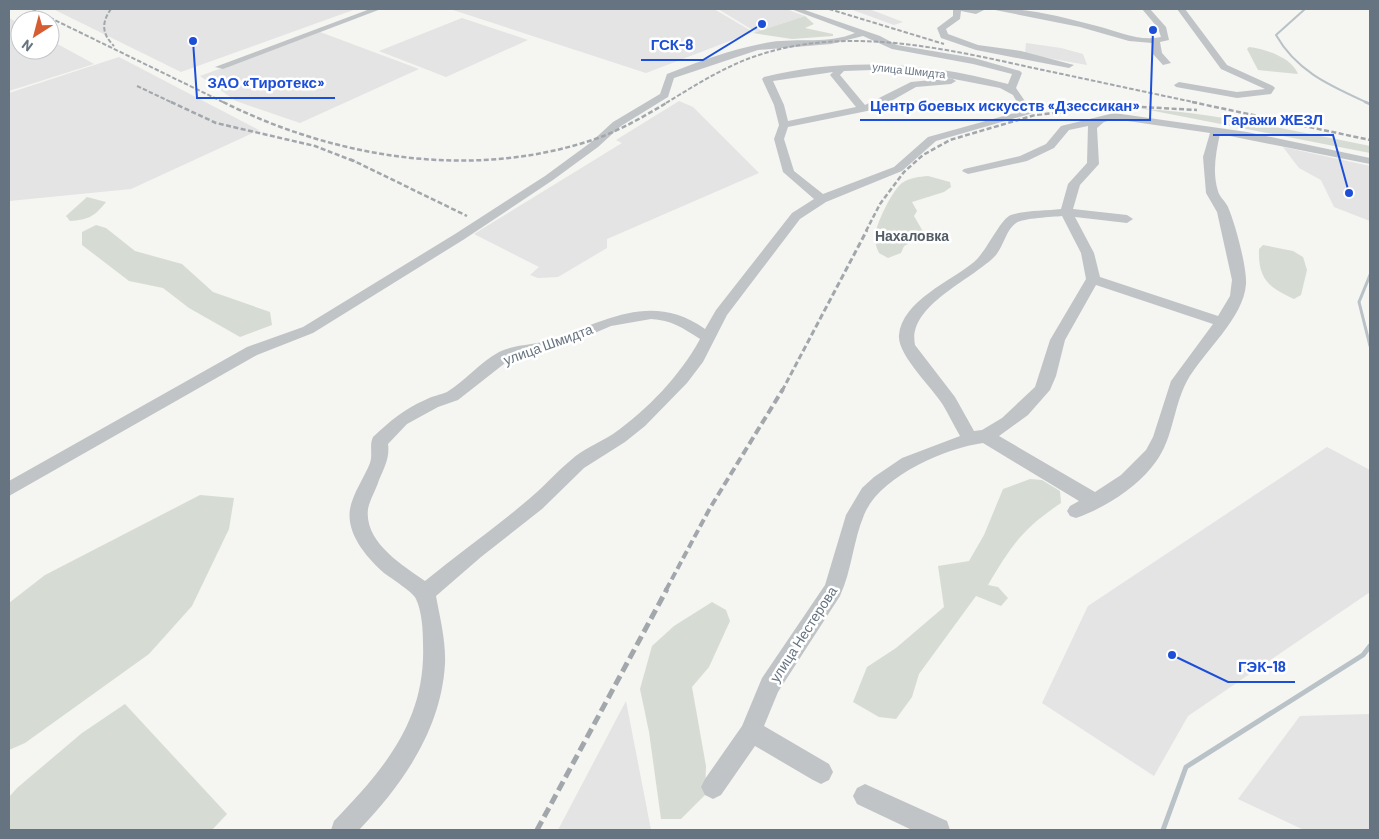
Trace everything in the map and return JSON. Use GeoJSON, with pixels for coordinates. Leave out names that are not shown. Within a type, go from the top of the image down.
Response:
{"type":"FeatureCollection","features":[{"type":"Feature","properties":{"kind":"street"},"geometry":{"type":"LineString","coordinates":[[220,66],[377,9]]}},
{"type":"Feature","properties":{"kind":"street","name":"улица Шмидта"},"geometry":{"type":"LineString","coordinates":[[795,9],[862,33],[896,48],[974,61],[1017,73],[1012,88]]}},
{"type":"Feature","properties":{"kind":"street"},"geometry":{"type":"LineString","coordinates":[[957,9],[957,17],[941,28],[944,36],[976,47],[1021,54],[1069,65]]}},
{"type":"Feature","properties":{"kind":"street"},"geometry":{"type":"LineString","coordinates":[[964,9],[976,12],[982,9]]}},
{"type":"Feature","properties":{"kind":"street"},"geometry":{"type":"LineString","coordinates":[[994,9],[1020,12],[1092,27],[1124,38],[1156,42],[1166,38],[1163,25],[1148,14],[1146,9]]}},
{"type":"Feature","properties":{"kind":"street"},"geometry":{"type":"LineString","coordinates":[[1179,86],[1237,95],[1268,92],[1270,88],[1224,67],[1181,9]]}},
{"type":"Feature","properties":{"kind":"street"},"geometry":{"type":"LineString","coordinates":[[14,486],[252,351],[308,330],[459,237],[549,178],[594,145],[617,124],[665,95],[670,76],[738,51],[784,43],[845,39],[862,33]]}},
{"type":"Feature","properties":{"kind":"street"},"geometry":{"type":"LineString","coordinates":[[1156,42],[1158,54],[1166,63]]}},
{"type":"Feature","properties":{"kind":"street"},"geometry":{"type":"LineString","coordinates":[[843,67],[835,75],[862,109]]}},
{"type":"Feature","properties":{"kind":"street","name":"улица Шмидта"},"geometry":{"type":"LineString","coordinates":[[708,338],[684,321],[666,315],[651,314],[608,322],[557,343],[504,356],[452,396],[432,403],[401,420],[380,442],[382,456],[372,474],[359,511],[363,538],[392,568],[425,593],[474,551],[536,504],[578,463],[619,438],[639,422],[682,379],[695,362],[708,338],[721,313],[796,216],[822,200],[898,169],[932,139],[1028,113],[1023,102],[1012,88],[970,78],[889,79],[843,67],[767,79],[779,105],[784,125],[779,139],[788,172],[822,200]]}},
{"type":"Feature","properties":{"kind":"street"},"geometry":{"type":"LineString","coordinates":[[784,125],[873,107],[889,79],[914,84],[970,78]]}},
{"type":"Feature","properties":{"kind":"street"},"geometry":{"type":"LineString","coordinates":[[968,170],[1023,159],[1050,146],[1065,128],[1114,116],[1216,130],[1370,161]]}},
{"type":"Feature","properties":{"kind":"street"},"geometry":{"type":"LineString","coordinates":[[1099,120],[1092,127],[1093,164],[1074,184],[1066,212],[1084,248],[1093,272],[1093,279],[1222,322]]}},
{"type":"Feature","properties":{"kind":"street"},"geometry":{"type":"LineString","coordinates":[[1076,511],[1095,501],[1136,472],[1151,456],[1164,434],[1178,383],[1191,361],[1222,322],[1240,287],[1235,256],[1220,200],[1212,194],[1209,157],[1216,130]]}},
{"type":"Feature","properties":{"kind":"street"},"geometry":{"type":"LineString","coordinates":[[1095,501],[978,437],[914,356],[906,335],[908,326],[922,306],[978,265],[992,251],[1005,227],[1014,218],[1066,212],[1127,219]]}},
{"type":"Feature","properties":{"kind":"street","name":"улица Нестерова"},"geometry":{"type":"LineString","coordinates":[[754,723],[770,685],[834,590],[840,576],[858,508],[866,497],[878,484],[903,465],[978,437],[1017,415],[1042,391],[1047,382],[1054,348],[1093,279]]}},
{"type":"Feature","properties":{"kind":"street"},"geometry":{"type":"LineString","coordinates":[[343,830],[395,773],[415,736],[429,703],[435,671],[435,642],[425,593]]}},
{"type":"Feature","properties":{"kind":"street"},"geometry":{"type":"LineString","coordinates":[[713,787],[754,723],[821,772]]}},
{"type":"Feature","properties":{"kind":"street"},"geometry":{"type":"LineString","coordinates":[[865,796],[938,830]]}},
{"type":"Feature","properties":{"kind":"shaded area"},"geometry":{"type":"Polygon","coordinates":[[[53,9],[356,9],[181,72],[60,12],[60,10],[53,9]]]}},
{"type":"Feature","properties":{"kind":"shaded area"},"geometry":{"type":"Polygon","coordinates":[[[450,9],[714,9],[753,32],[646,73],[450,9]]]}},
{"type":"Feature","properties":{"kind":"shaded area"},"geometry":{"type":"Polygon","coordinates":[[[718,9],[786,9],[805,16],[756,32],[718,9]]]}},
{"type":"Feature","properties":{"kind":"shaded area"},"geometry":{"type":"Polygon","coordinates":[[[850,9],[869,9],[903,22],[894,25],[850,9]]]}},
{"type":"Feature","properties":{"kind":"shaded area"},"geometry":{"type":"Polygon","coordinates":[[[805,16],[814,24],[805,28],[833,34],[833,36],[792,39],[753,33],[805,16]]]}},
{"type":"Feature","properties":{"kind":"shaded area"},"geometry":{"type":"Polygon","coordinates":[[[9,18],[10,60],[60,60],[60,45],[94,64],[9,91],[9,18]]]}},
{"type":"Feature","properties":{"kind":"shaded area"},"geometry":{"type":"Polygon","coordinates":[[[462,18],[528,40],[446,77],[379,51],[462,18]]]}},
{"type":"Feature","properties":{"kind":"shaded area"},"geometry":{"type":"Polygon","coordinates":[[[320,32],[419,69],[300,123],[236,101],[200,76],[320,32]]]}},
{"type":"Feature","properties":{"kind":"shaded area"},"geometry":{"type":"Polygon","coordinates":[[[1026,43],[1061,48],[1083,54],[1087,65],[1025,54],[1026,43]]]}},
{"type":"Feature","properties":{"kind":"shaded area"},"geometry":{"type":"Polygon","coordinates":[[[1249,47],[1278,55],[1290,63],[1298,74],[1258,70],[1247,49],[1249,47]]]}},
{"type":"Feature","properties":{"kind":"shaded area"},"geometry":{"type":"Polygon","coordinates":[[[119,57],[259,130],[131,189],[9,201],[9,93],[119,57]]]}},
{"type":"Feature","properties":{"kind":"shaded area"},"geometry":{"type":"Polygon","coordinates":[[[679,101],[693,107],[759,173],[607,239],[607,248],[558,277],[538,278],[530,275],[539,267],[474,234],[622,143],[616,140],[679,101]]]}},
{"type":"Feature","properties":{"kind":"shaded area"},"geometry":{"type":"Polygon","coordinates":[[[1144,109],[1229,119],[1286,129],[1370,146],[1370,153],[1144,109]]]}},
{"type":"Feature","properties":{"kind":"shaded area"},"geometry":{"type":"Polygon","coordinates":[[[1283,147],[1370,166],[1370,221],[1334,207],[1321,180],[1299,168],[1283,147]]]}},
{"type":"Feature","properties":{"kind":"shaded area"},"geometry":{"type":"Polygon","coordinates":[[[928,176],[950,182],[951,187],[944,192],[912,202],[917,211],[914,216],[925,235],[904,246],[901,253],[888,258],[879,253],[875,238],[881,217],[889,200],[905,181],[928,176]]]}},
{"type":"Feature","properties":{"kind":"shaded area"},"geometry":{"type":"Polygon","coordinates":[[[87,197],[106,202],[91,216],[82,220],[70,221],[66,216],[87,197]]]}},
{"type":"Feature","properties":{"kind":"shaded area"},"geometry":{"type":"Polygon","coordinates":[[[96,225],[106,228],[135,251],[182,264],[213,292],[270,312],[272,325],[240,337],[189,308],[163,288],[129,281],[82,245],[82,232],[96,225]]]}},
{"type":"Feature","properties":{"kind":"shaded area"},"geometry":{"type":"Polygon","coordinates":[[[1263,245],[1293,251],[1303,257],[1307,270],[1301,295],[1294,299],[1277,290],[1266,281],[1260,268],[1259,259],[1259,249],[1263,245]]]}},
{"type":"Feature","properties":{"kind":"shaded area"},"geometry":{"type":"Polygon","coordinates":[[[1327,447],[1370,470],[1370,592],[1188,716],[1154,776],[1042,703],[1088,606],[1327,447]]]}},
{"type":"Feature","properties":{"kind":"shaded area"},"geometry":{"type":"Polygon","coordinates":[[[1030,479],[1042,480],[1060,491],[1061,503],[1036,521],[1018,539],[988,585],[998,587],[1008,598],[1001,606],[976,596],[919,674],[912,697],[896,719],[879,717],[853,702],[867,667],[896,648],[944,607],[938,566],[969,561],[984,535],[1003,489],[1030,479]]]}},
{"type":"Feature","properties":{"kind":"shaded area"},"geometry":{"type":"Polygon","coordinates":[[[200,495],[234,498],[229,529],[192,606],[149,654],[25,743],[9,750],[9,603],[45,575],[200,495]]]}},
{"type":"Feature","properties":{"kind":"shaded area"},"geometry":{"type":"Polygon","coordinates":[[[712,602],[726,610],[730,621],[709,667],[692,687],[706,766],[705,795],[681,819],[661,819],[649,732],[640,689],[652,646],[674,626],[712,602]]]}},
{"type":"Feature","properties":{"kind":"shaded area"},"geometry":{"type":"Polygon","coordinates":[[[626,701],[651,830],[558,830],[626,701]]]}},
{"type":"Feature","properties":{"kind":"shaded area"},"geometry":{"type":"Polygon","coordinates":[[[125,704],[227,814],[212,830],[9,830],[9,797],[17,788],[82,733],[125,704]]]}},
{"type":"Feature","properties":{"kind":"shaded area"},"geometry":{"type":"Polygon","coordinates":[[[1370,714],[1370,830],[1304,830],[1238,799],[1300,716],[1370,714]]]}},
{"type":"Feature","properties":{"kind":"waterway"},"geometry":{"type":"LineString","coordinates":[[1305,9],[1276,35],[1284,48],[1294,59],[1328,84],[1368,103]]}},
{"type":"Feature","properties":{"kind":"waterway"},"geometry":{"type":"LineString","coordinates":[[1365,102],[1370,104]]}},
{"type":"Feature","properties":{"kind":"waterway"},"geometry":{"type":"LineString","coordinates":[[1370,275],[1359,302],[1370,346]]}},
{"type":"Feature","properties":{"kind":"waterway"},"geometry":{"type":"LineString","coordinates":[[1163,830],[1186,767],[1363,655],[1370,646]]}},
{"type":"Feature","properties":{"kind":"railway"},"geometry":{"type":"LineString","coordinates":[[32,9],[225,103]]}},
{"type":"Feature","properties":{"kind":"railway"},"geometry":{"type":"LineString","coordinates":[[111,9],[104,28],[107,37],[114,46]]}},
{"type":"Feature","properties":{"kind":"railway"},"geometry":{"type":"LineString","coordinates":[[829,9],[944,44]]}},
{"type":"Feature","properties":{"kind":"railway"},"geometry":{"type":"LineString","coordinates":[[666,103],[719,72],[753,57],[788,47],[824,42],[860,41],[896,43],[968,54],[1198,103]]}},
{"type":"Feature","properties":{"kind":"railway"},"geometry":{"type":"LineString","coordinates":[[137,86],[173,103]]}},
{"type":"Feature","properties":{"kind":"railway"},"geometry":{"type":"LineString","coordinates":[[171,102],[216,123],[315,146],[356,162]]}},
{"type":"Feature","properties":{"kind":"railway"},"geometry":{"type":"LineString","coordinates":[[223,102],[267,122],[313,138],[360,150],[408,158],[456,161],[504,159],[552,151],[598,138],[634,122],[668,102]]}},
{"type":"Feature","properties":{"kind":"railway"},"geometry":{"type":"LineString","coordinates":[[1192,102],[1370,140]]}},
{"type":"Feature","properties":{"kind":"railway"},"geometry":{"type":"LineString","coordinates":[[866,231],[880,204],[904,172],[923,155],[950,140],[1035,115],[1123,106],[1197,110]]}},
{"type":"Feature","properties":{"kind":"railway"},"geometry":{"type":"LineString","coordinates":[[350,159],[467,216]]}},
{"type":"Feature","properties":{"kind":"railway"},"geometry":{"type":"LineString","coordinates":[[782,391],[867,230]]}},
{"type":"Feature","properties":{"kind":"railway"},"geometry":{"type":"LineString","coordinates":[[666,590],[710,508],[783,389]]}},
{"type":"Feature","properties":{"kind":"railway"},"geometry":{"type":"LineString","coordinates":[[537,830],[667,589]]}},
{"type":"Feature","properties":{"kind":"place","name":"ГСК-8"},"geometry":{"type":"Point","coordinates":[762,24]}},
{"type":"Feature","properties":{"kind":"place","name":"Центр боевых искусств «Дзессикан»"},"geometry":{"type":"Point","coordinates":[1153,30]}},
{"type":"Feature","properties":{"kind":"place","name":"ЗАО «Тиротекс»"},"geometry":{"type":"Point","coordinates":[193,41]}},
{"type":"Feature","properties":{"kind":"place","name":"Гаражи ЖЕЗЛ"},"geometry":{"type":"Point","coordinates":[1349,193]}},
{"type":"Feature","properties":{"kind":"place","name":"ГЭК-18"},"geometry":{"type":"Point","coordinates":[1172,655]}},
{"type":"Feature","properties":{"kind":"district","name":"Нахаловка"},"geometry":{"type":"Point","coordinates":[912,235]}}]}
